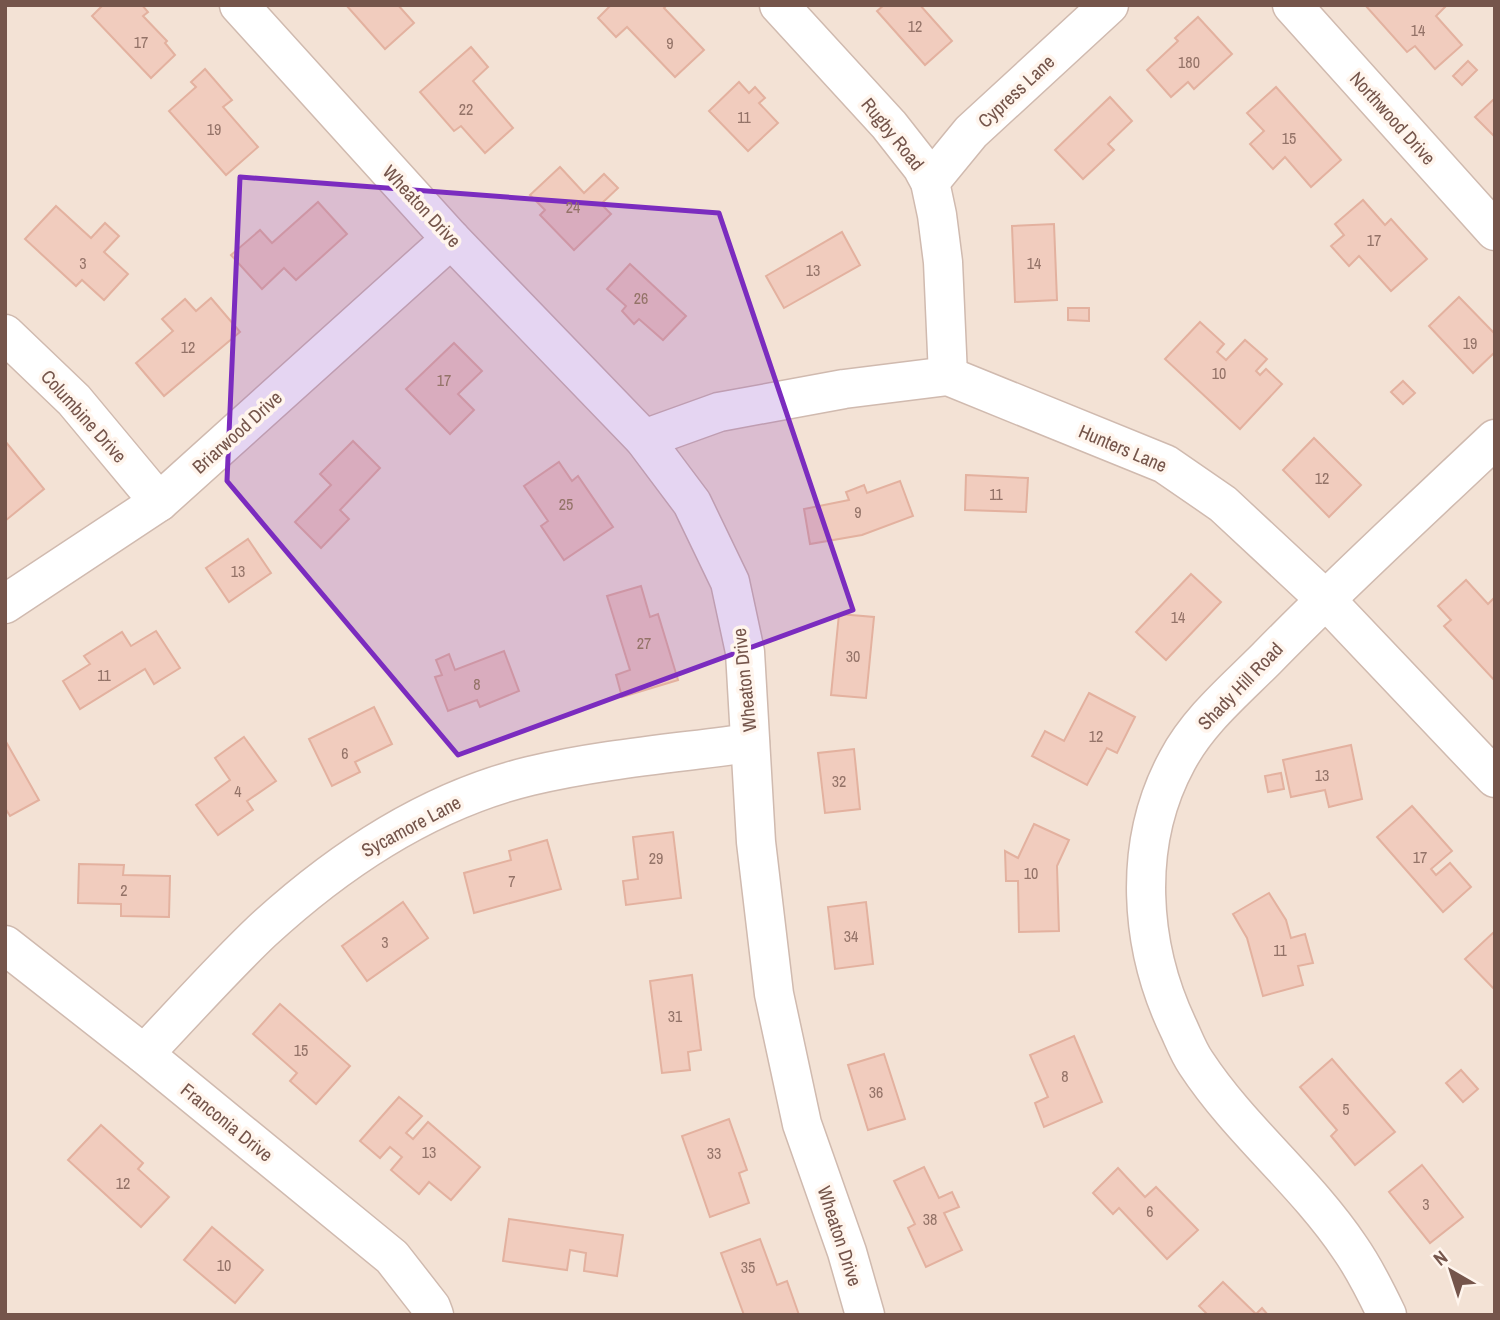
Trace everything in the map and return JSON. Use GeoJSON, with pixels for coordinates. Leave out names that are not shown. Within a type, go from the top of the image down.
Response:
{"type":"FeatureCollection","features":[{"type":"Feature","properties":{"kind":"street","name":"Wheaton Drive"},"geometry":{"type":"LineString","coordinates":[[239,5],[451,239],[644,439],[692,503],[730,582],[745,652],[756,842],[774,994],[802,1124],[847,1252],[865,1315]]}},
{"type":"Feature","properties":{"kind":"street","name":"Rugby Road"},"geometry":{"type":"LineString","coordinates":[[779,5],[889,125],[922,166],[930,182],[943,262],[948,376]]}},
{"type":"Feature","properties":{"kind":"street","name":"Cypress Lane"},"geometry":{"type":"LineString","coordinates":[[930,182],[971,132],[1109,5]]}},
{"type":"Feature","properties":{"kind":"street","name":"Northwood Drive"},"geometry":{"type":"LineString","coordinates":[[1292,5],[1495,231]]}},
{"type":"Feature","properties":{"kind":"street","name":"Briarwood Drive"},"geometry":{"type":"LineString","coordinates":[[5,604],[159,502],[451,239]]}},
{"type":"Feature","properties":{"kind":"street","name":"Columbine Drive"},"geometry":{"type":"LineString","coordinates":[[5,334],[74,400],[159,502]]}},
{"type":"Feature","properties":{"kind":"street","name":"Hunters Lane"},"geometry":{"type":"LineString","coordinates":[[644,439],[719,412],[844,389],[948,376],[1165,464],[1223,504],[1325,599],[1495,778]]}},
{"type":"Feature","properties":{"kind":"street","name":"Shady Hill Road"},"geometry":{"type":"LineString","coordinates":[[1387,1315],[1351,1249],[1236,1117],[1195,1062],[1164,1000],[1148,934],[1146,888],[1152,830],[1176,762],[1194,732],[1325,599],[1495,439]]}},
{"type":"Feature","properties":{"kind":"street","name":"Sycamore Lane"},"geometry":{"type":"LineString","coordinates":[[144,1054],[261,932],[328,874],[404,825],[444,805],[529,776],[573,767],[750,743]]}},
{"type":"Feature","properties":{"kind":"street","name":"Franconia Drive"},"geometry":{"type":"LineString","coordinates":[[5,945],[144,1054],[392,1257],[431,1307],[434,1315]]}},
{"type":"Feature","properties":{"kind":"highlighted area"},"geometry":{"type":"Polygon","coordinates":[[[240,177],[719,213],[853,610],[458,755],[227,481],[240,177]]]}},
{"type":"Feature","properties":{"kind":"shaded area"},"geometry":{"type":"Polygon","coordinates":[[[5,5],[1495,5],[1495,1315],[5,1315],[5,5]]]}},
{"type":"Feature","properties":{"kind":"building"},"geometry":{"type":"Polygon","coordinates":[[[103,5],[142,5],[148,12],[143,16],[167,41],[165,43],[175,55],[151,78],[92,16],[103,5]]]}},
{"type":"Feature","properties":{"kind":"building"},"geometry":{"type":"Polygon","coordinates":[[[346,5],[398,5],[414,23],[385,49],[346,5]]]}},
{"type":"Feature","properties":{"kind":"building"},"geometry":{"type":"Polygon","coordinates":[[[611,5],[667,5],[664,8],[704,50],[675,77],[627,27],[616,37],[598,18],[611,5]]]}},
{"type":"Feature","properties":{"kind":"building"},"geometry":{"type":"Polygon","coordinates":[[[884,5],[920,5],[952,41],[925,65],[877,11],[884,5]]]}},
{"type":"Feature","properties":{"kind":"building"},"geometry":{"type":"Polygon","coordinates":[[[1365,5],[1447,5],[1436,16],[1462,45],[1435,69],[1415,46],[1407,52],[1365,5]]]}},
{"type":"Feature","properties":{"kind":"building"},"geometry":{"type":"Polygon","coordinates":[[[1198,17],[1232,54],[1194,89],[1188,82],[1171,97],[1147,70],[1178,41],[1175,38],[1198,17]]]}},
{"type":"Feature","properties":{"kind":"building"},"geometry":{"type":"Polygon","coordinates":[[[471,47],[488,67],[473,81],[513,128],[485,153],[461,126],[454,131],[420,92],[471,47]]]}},
{"type":"Feature","properties":{"kind":"building"},"geometry":{"type":"Polygon","coordinates":[[[1468,61],[1477,70],[1462,85],[1453,76],[1468,61]]]}},
{"type":"Feature","properties":{"kind":"building"},"geometry":{"type":"Polygon","coordinates":[[[205,69],[232,100],[223,107],[258,147],[226,175],[169,111],[196,87],[191,82],[205,69]]]}},
{"type":"Feature","properties":{"kind":"building"},"geometry":{"type":"Polygon","coordinates":[[[739,82],[749,93],[755,87],[765,98],[759,103],[778,123],[748,151],[709,111],[739,82]]]}},
{"type":"Feature","properties":{"kind":"building"},"geometry":{"type":"Polygon","coordinates":[[[1276,87],[1341,160],[1311,187],[1285,157],[1273,169],[1250,144],[1264,131],[1247,113],[1276,87]]]}},
{"type":"Feature","properties":{"kind":"building"},"geometry":{"type":"Polygon","coordinates":[[[1110,97],[1132,121],[1108,144],[1114,150],[1083,179],[1055,150],[1110,97]]]}},
{"type":"Feature","properties":{"kind":"building"},"geometry":{"type":"Polygon","coordinates":[[[1495,98],[1495,137],[1475,117],[1495,98]]]}},
{"type":"Feature","properties":{"kind":"building"},"geometry":{"type":"Polygon","coordinates":[[[560,167],[584,193],[604,174],[618,188],[601,204],[611,214],[574,250],[540,215],[545,210],[530,195],[560,167]]]}},
{"type":"Feature","properties":{"kind":"building"},"geometry":{"type":"Polygon","coordinates":[[[1363,200],[1385,225],[1391,219],[1427,259],[1391,291],[1359,256],[1349,266],[1331,246],[1344,235],[1335,224],[1363,200]]]}},
{"type":"Feature","properties":{"kind":"building"},"geometry":{"type":"Polygon","coordinates":[[[318,202],[347,234],[296,280],[284,268],[262,289],[231,255],[260,230],[272,243],[318,202]]]}},
{"type":"Feature","properties":{"kind":"building"},"geometry":{"type":"Polygon","coordinates":[[[56,206],[91,238],[105,223],[119,236],[104,252],[128,274],[104,300],[82,280],[76,286],[25,239],[56,206]]]}},
{"type":"Feature","properties":{"kind":"building"},"geometry":{"type":"Polygon","coordinates":[[[1054,224],[1057,300],[1015,302],[1012,226],[1054,224]]]}},
{"type":"Feature","properties":{"kind":"building"},"geometry":{"type":"Polygon","coordinates":[[[842,232],[860,265],[784,308],[766,276],[842,232]]]}},
{"type":"Feature","properties":{"kind":"building"},"geometry":{"type":"Polygon","coordinates":[[[630,264],[686,316],[663,340],[639,319],[634,324],[622,311],[626,306],[607,289],[630,264]]]}},
{"type":"Feature","properties":{"kind":"building"},"geometry":{"type":"Polygon","coordinates":[[[1459,297],[1495,334],[1495,352],[1473,373],[1429,326],[1459,297]]]}},
{"type":"Feature","properties":{"kind":"building"},"geometry":{"type":"Polygon","coordinates":[[[211,298],[240,332],[164,396],[136,363],[173,331],[162,319],[185,299],[196,311],[211,298]]]}},
{"type":"Feature","properties":{"kind":"building"},"geometry":{"type":"Polygon","coordinates":[[[1068,308],[1089,308],[1089,321],[1068,320],[1068,308]]]}},
{"type":"Feature","properties":{"kind":"building"},"geometry":{"type":"Polygon","coordinates":[[[1200,322],[1224,344],[1217,352],[1226,360],[1245,340],[1267,359],[1256,371],[1260,375],[1266,369],[1282,384],[1240,429],[1165,359],[1200,322]]]}},
{"type":"Feature","properties":{"kind":"building"},"geometry":{"type":"Polygon","coordinates":[[[454,343],[482,371],[458,394],[474,410],[450,434],[406,389],[454,343]]]}},
{"type":"Feature","properties":{"kind":"building"},"geometry":{"type":"Polygon","coordinates":[[[1403,381],[1415,393],[1403,404],[1391,392],[1403,381]]]}},
{"type":"Feature","properties":{"kind":"building"},"geometry":{"type":"Polygon","coordinates":[[[1314,438],[1361,485],[1329,517],[1283,470],[1314,438]]]}},
{"type":"Feature","properties":{"kind":"building"},"geometry":{"type":"Polygon","coordinates":[[[5,441],[44,489],[5,521],[5,441]]]}},
{"type":"Feature","properties":{"kind":"building"},"geometry":{"type":"Polygon","coordinates":[[[353,441],[380,468],[340,510],[349,519],[321,548],[295,522],[331,485],[320,474],[353,441]]]}},
{"type":"Feature","properties":{"kind":"building"},"geometry":{"type":"Polygon","coordinates":[[[559,462],[572,481],[578,476],[613,527],[564,560],[541,526],[548,521],[524,486],[559,462]]]}},
{"type":"Feature","properties":{"kind":"building"},"geometry":{"type":"Polygon","coordinates":[[[966,475],[1028,478],[1026,512],[965,510],[966,475]]]}},
{"type":"Feature","properties":{"kind":"building"},"geometry":{"type":"Polygon","coordinates":[[[900,481],[913,516],[862,535],[810,544],[804,509],[849,500],[846,492],[864,485],[867,493],[900,481]]]}},
{"type":"Feature","properties":{"kind":"building"},"geometry":{"type":"Polygon","coordinates":[[[248,539],[271,573],[229,602],[206,568],[248,539]]]}},
{"type":"Feature","properties":{"kind":"building"},"geometry":{"type":"Polygon","coordinates":[[[1191,574],[1221,602],[1166,660],[1136,632],[1191,574]]]}},
{"type":"Feature","properties":{"kind":"building"},"geometry":{"type":"Polygon","coordinates":[[[1466,580],[1488,604],[1495,597],[1495,681],[1444,626],[1451,620],[1438,606],[1466,580]]]}},
{"type":"Feature","properties":{"kind":"building"},"geometry":{"type":"Polygon","coordinates":[[[641,586],[650,617],[658,614],[678,680],[622,697],[616,675],[630,670],[607,596],[641,586]]]}},
{"type":"Feature","properties":{"kind":"building"},"geometry":{"type":"Polygon","coordinates":[[[839,614],[874,617],[866,698],[831,695],[839,614]]]}},
{"type":"Feature","properties":{"kind":"building"},"geometry":{"type":"Polygon","coordinates":[[[156,631],[180,668],[154,684],[145,669],[80,709],[63,681],[90,664],[84,656],[122,632],[131,646],[156,631]]]}},
{"type":"Feature","properties":{"kind":"building"},"geometry":{"type":"Polygon","coordinates":[[[504,651],[519,691],[480,707],[477,700],[448,711],[435,677],[442,675],[436,660],[449,654],[455,670],[504,651]]]}},
{"type":"Feature","properties":{"kind":"building"},"geometry":{"type":"Polygon","coordinates":[[[1089,693],[1135,717],[1117,753],[1107,748],[1087,785],[1032,756],[1045,731],[1064,741],[1089,693]]]}},
{"type":"Feature","properties":{"kind":"building"},"geometry":{"type":"Polygon","coordinates":[[[374,707],[392,744],[355,762],[360,772],[332,786],[309,739],[374,707]]]}},
{"type":"Feature","properties":{"kind":"building"},"geometry":{"type":"Polygon","coordinates":[[[244,737],[276,781],[247,801],[253,810],[218,835],[196,805],[230,780],[215,758],[244,737]]]}},
{"type":"Feature","properties":{"kind":"building"},"geometry":{"type":"Polygon","coordinates":[[[5,740],[39,800],[10,816],[5,808],[5,740]]]}},
{"type":"Feature","properties":{"kind":"building"},"geometry":{"type":"Polygon","coordinates":[[[1351,745],[1362,799],[1329,807],[1325,790],[1291,797],[1283,760],[1351,745]]]}},
{"type":"Feature","properties":{"kind":"building"},"geometry":{"type":"Polygon","coordinates":[[[854,749],[860,809],[825,813],[818,753],[854,749]]]}},
{"type":"Feature","properties":{"kind":"building"},"geometry":{"type":"Polygon","coordinates":[[[1281,773],[1284,789],[1268,792],[1265,776],[1281,773]]]}},
{"type":"Feature","properties":{"kind":"building"},"geometry":{"type":"Polygon","coordinates":[[[1412,806],[1452,851],[1431,869],[1436,875],[1450,863],[1471,887],[1443,912],[1377,837],[1412,806]]]}},
{"type":"Feature","properties":{"kind":"building"},"geometry":{"type":"Polygon","coordinates":[[[1034,824],[1069,840],[1057,866],[1059,931],[1019,932],[1018,881],[1006,881],[1005,851],[1018,858],[1034,824]]]}},
{"type":"Feature","properties":{"kind":"building"},"geometry":{"type":"Polygon","coordinates":[[[673,832],[681,898],[626,905],[623,881],[638,879],[633,837],[673,832]]]}},
{"type":"Feature","properties":{"kind":"building"},"geometry":{"type":"Polygon","coordinates":[[[547,840],[561,889],[474,913],[464,873],[511,860],[509,851],[547,840]]]}},
{"type":"Feature","properties":{"kind":"building"},"geometry":{"type":"Polygon","coordinates":[[[79,864],[124,865],[123,875],[170,876],[169,917],[121,916],[121,904],[78,903],[79,864]]]}},
{"type":"Feature","properties":{"kind":"building"},"geometry":{"type":"Polygon","coordinates":[[[1269,893],[1286,920],[1291,938],[1305,934],[1313,963],[1298,966],[1303,985],[1263,996],[1247,938],[1233,914],[1269,893]]]}},
{"type":"Feature","properties":{"kind":"building"},"geometry":{"type":"Polygon","coordinates":[[[403,902],[428,938],[367,981],[342,946],[403,902]]]}},
{"type":"Feature","properties":{"kind":"building"},"geometry":{"type":"Polygon","coordinates":[[[866,902],[873,964],[835,969],[828,907],[866,902]]]}},
{"type":"Feature","properties":{"kind":"building"},"geometry":{"type":"Polygon","coordinates":[[[1495,931],[1495,990],[1465,959],[1495,931]]]}},
{"type":"Feature","properties":{"kind":"building"},"geometry":{"type":"Polygon","coordinates":[[[692,975],[701,1050],[688,1052],[690,1070],[662,1073],[650,981],[692,975]]]}},
{"type":"Feature","properties":{"kind":"building"},"geometry":{"type":"Polygon","coordinates":[[[280,1004],[350,1066],[316,1104],[290,1081],[297,1073],[253,1034],[280,1004]]]}},
{"type":"Feature","properties":{"kind":"building"},"geometry":{"type":"Polygon","coordinates":[[[1074,1036],[1102,1102],[1044,1127],[1035,1103],[1048,1097],[1030,1055],[1074,1036]]]}},
{"type":"Feature","properties":{"kind":"building"},"geometry":{"type":"Polygon","coordinates":[[[884,1054],[905,1119],[868,1130],[848,1065],[884,1054]]]}},
{"type":"Feature","properties":{"kind":"building"},"geometry":{"type":"Polygon","coordinates":[[[1332,1059],[1395,1132],[1355,1165],[1331,1136],[1337,1130],[1300,1087],[1332,1059]]]}},
{"type":"Feature","properties":{"kind":"building"},"geometry":{"type":"Polygon","coordinates":[[[1461,1070],[1478,1089],[1463,1102],[1446,1083],[1461,1070]]]}},
{"type":"Feature","properties":{"kind":"building"},"geometry":{"type":"Polygon","coordinates":[[[399,1097],[422,1116],[406,1133],[413,1139],[428,1122],[480,1167],[451,1200],[429,1182],[419,1194],[391,1170],[402,1157],[390,1147],[380,1158],[360,1141],[399,1097]]]}},
{"type":"Feature","properties":{"kind":"building"},"geometry":{"type":"Polygon","coordinates":[[[729,1119],[747,1170],[739,1173],[749,1203],[710,1217],[682,1136],[729,1119]]]}},
{"type":"Feature","properties":{"kind":"building"},"geometry":{"type":"Polygon","coordinates":[[[101,1125],[143,1163],[138,1169],[169,1197],[141,1227],[68,1160],[101,1125]]]}},
{"type":"Feature","properties":{"kind":"building"},"geometry":{"type":"Polygon","coordinates":[[[1422,1165],[1463,1217],[1430,1243],[1389,1192],[1422,1165]]]}},
{"type":"Feature","properties":{"kind":"building"},"geometry":{"type":"Polygon","coordinates":[[[924,1167],[939,1198],[952,1192],[959,1207],[944,1213],[962,1250],[926,1267],[908,1228],[915,1224],[894,1181],[924,1167]]]}},
{"type":"Feature","properties":{"kind":"building"},"geometry":{"type":"Polygon","coordinates":[[[1118,1168],[1145,1197],[1156,1187],[1198,1230],[1167,1259],[1119,1208],[1113,1214],[1093,1193],[1118,1168]]]}},
{"type":"Feature","properties":{"kind":"building"},"geometry":{"type":"Polygon","coordinates":[[[509,1219],[623,1235],[617,1276],[584,1271],[586,1253],[570,1250],[567,1270],[503,1261],[509,1219]]]}},
{"type":"Feature","properties":{"kind":"building"},"geometry":{"type":"Polygon","coordinates":[[[212,1227],[263,1270],[235,1303],[184,1260],[212,1227]]]}},
{"type":"Feature","properties":{"kind":"building"},"geometry":{"type":"Polygon","coordinates":[[[760,1239],[777,1285],[787,1281],[799,1315],[744,1315],[721,1253],[760,1239]]]}},
{"type":"Feature","properties":{"kind":"building"},"geometry":{"type":"Polygon","coordinates":[[[1223,1282],[1256,1314],[1262,1308],[1268,1315],[1208,1315],[1199,1306],[1223,1282]]]}}]}
